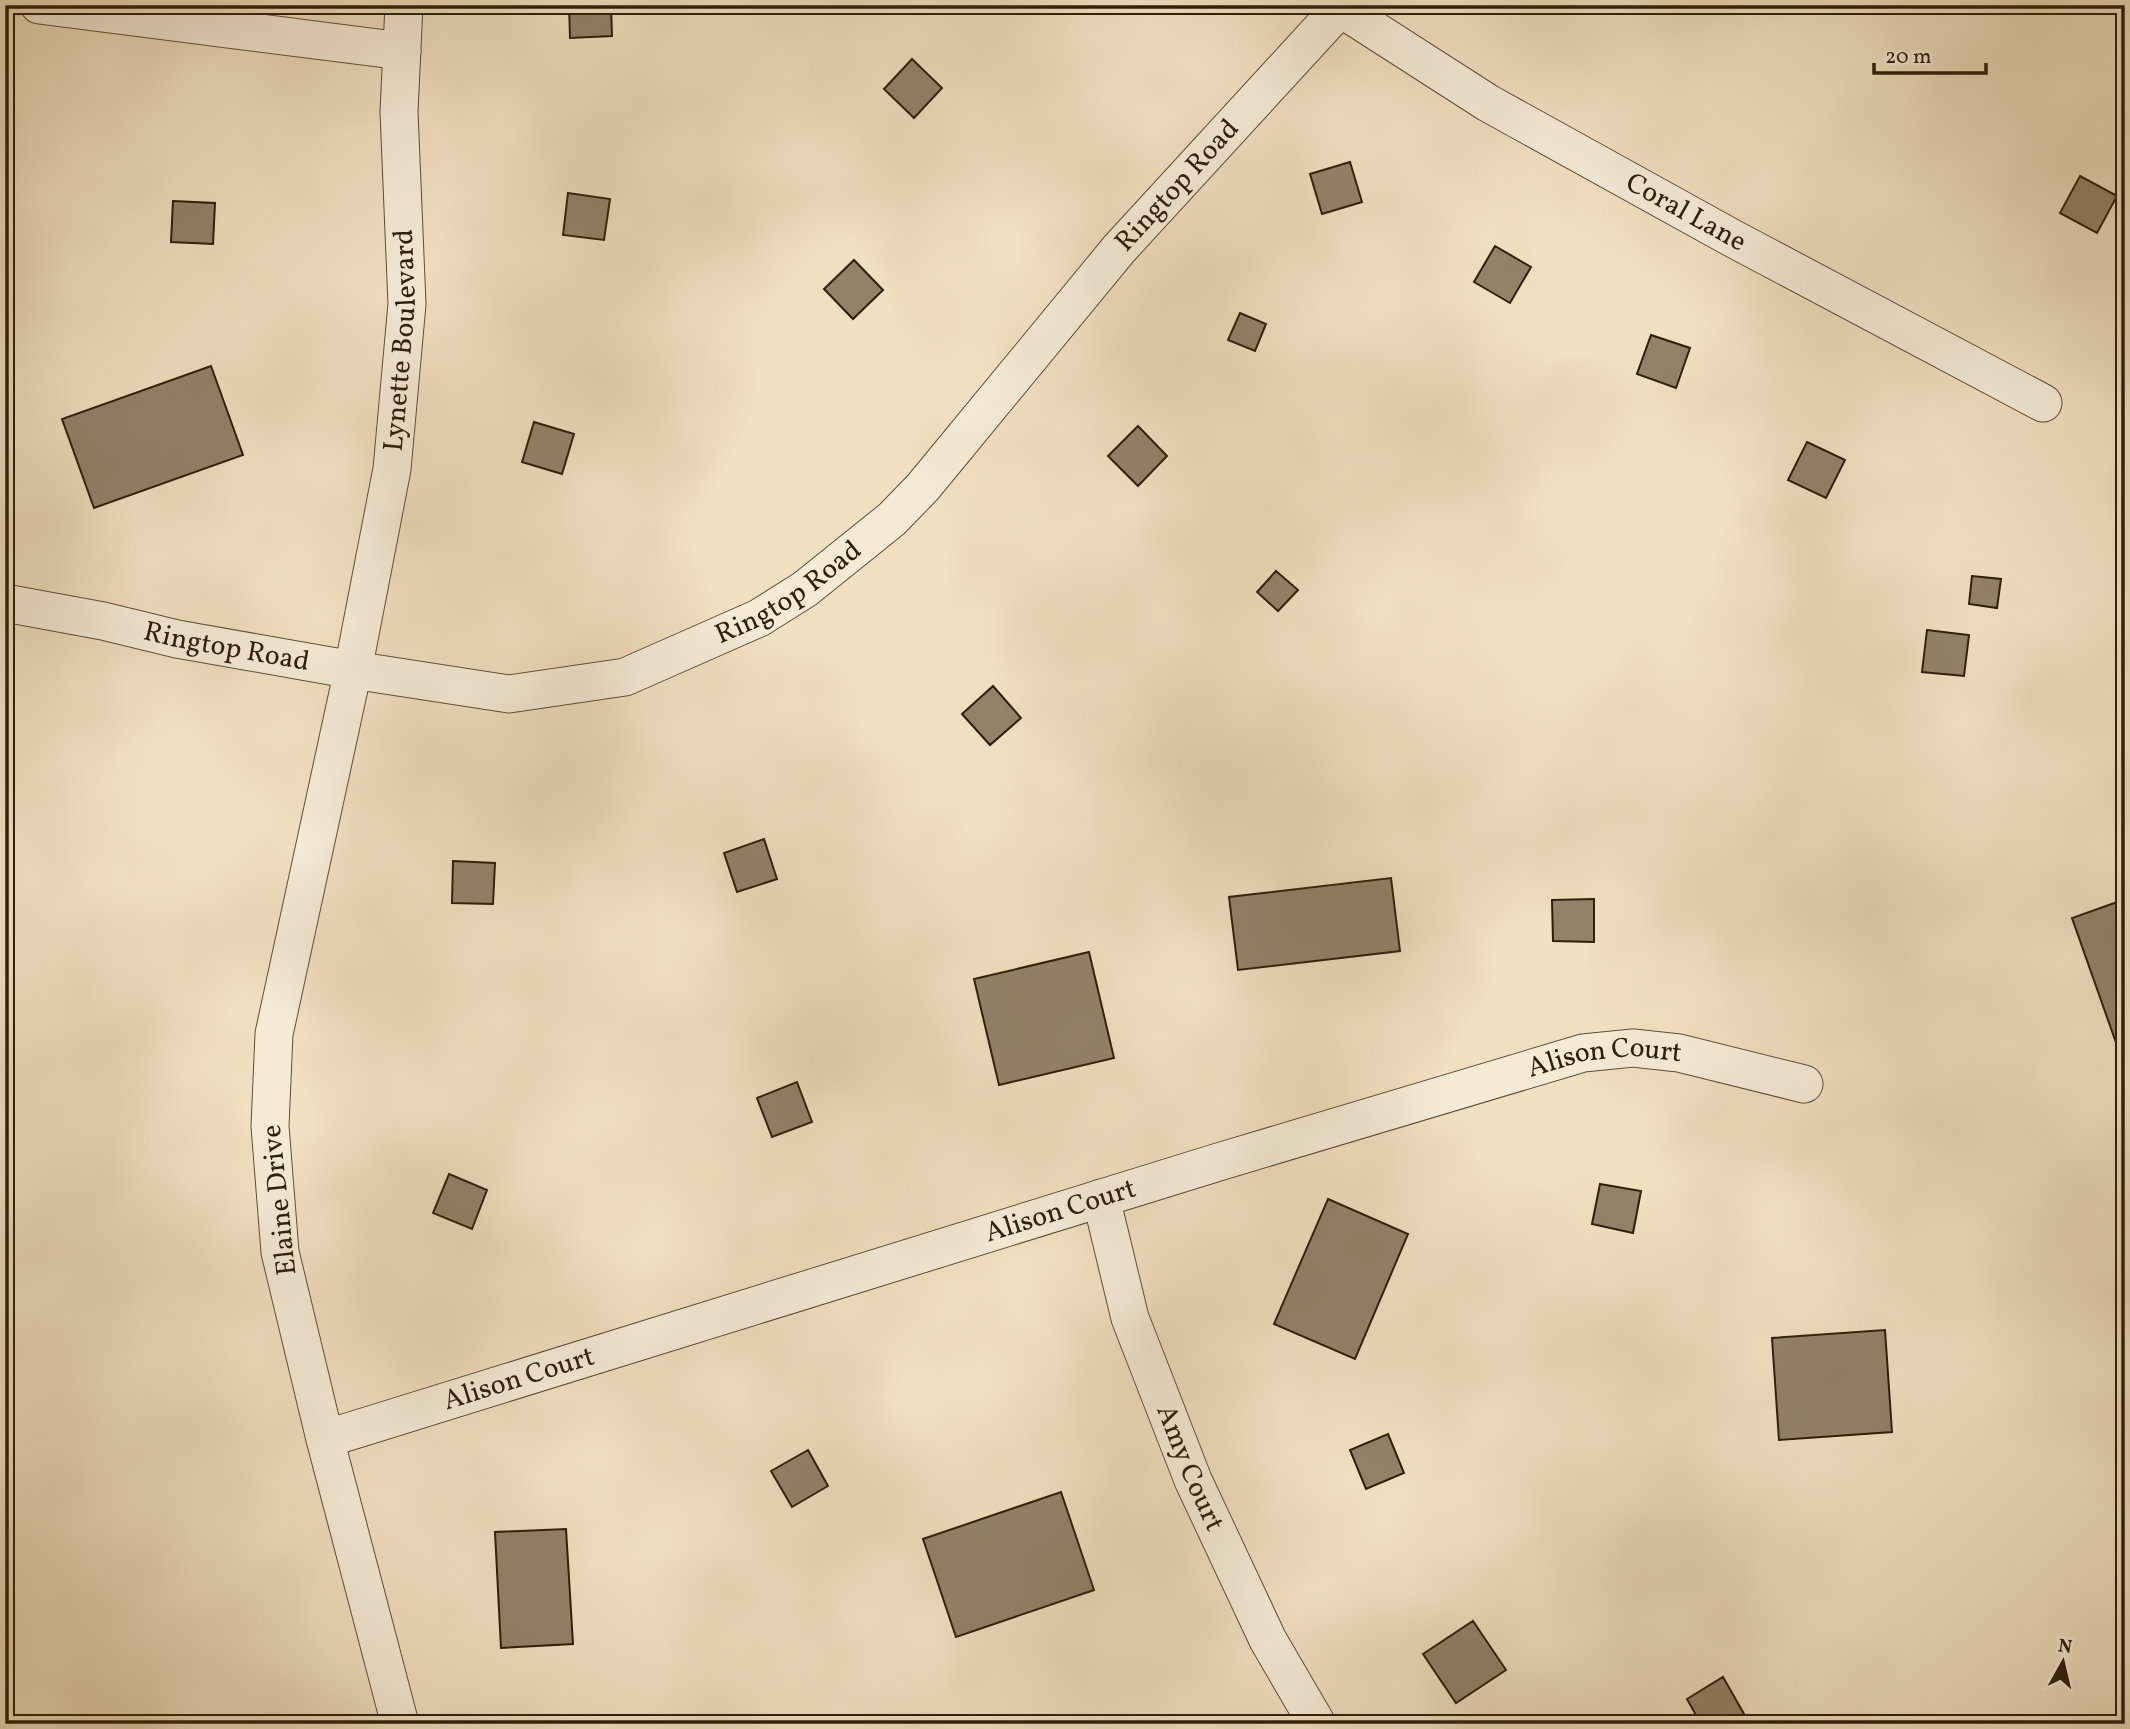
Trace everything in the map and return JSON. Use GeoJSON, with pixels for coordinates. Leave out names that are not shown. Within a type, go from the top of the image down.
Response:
{"type":"FeatureCollection","features":[{"type":"Feature","properties":{"kind":"street"},"geometry":{"type":"LineString","coordinates":[[39,5],[402,51]]}},
{"type":"Feature","properties":{"kind":"street","name":"Lynette Boulevard"},"geometry":{"type":"LineString","coordinates":[[353,670],[392,469],[407,304],[399,112],[404,5]]}},
{"type":"Feature","properties":{"kind":"street","name":"Coral Lane"},"geometry":{"type":"LineString","coordinates":[[1341,7],[1500,110],[1732,238],[2043,403]]}},
{"type":"Feature","properties":{"kind":"street","name":"Ringtop Road"},"geometry":{"type":"LineString","coordinates":[[5,603],[103,621],[177,639],[509,694],[625,677],[759,618],[805,589],[892,519],[923,487],[1119,248],[1341,7]]}},
{"type":"Feature","properties":{"kind":"street","name":"Elaine Drive"},"geometry":{"type":"LineString","coordinates":[[353,670],[274,1034],[270,1126],[280,1252],[325,1439],[400,1724]]}},
{"type":"Feature","properties":{"kind":"street","name":"Alison Court"},"geometry":{"type":"LineString","coordinates":[[325,1439],[1101,1198],[1583,1053],[1633,1048],[1679,1053],[1804,1084]]}},
{"type":"Feature","properties":{"kind":"street","name":"Amy Court"},"geometry":{"type":"LineString","coordinates":[[1101,1198],[1130,1318],[1193,1480],[1268,1640],[1317,1724]]}},
{"type":"Feature","properties":{"kind":"building"},"geometry":{"type":"Polygon","coordinates":[[[569,5],[611,5],[612,36],[570,38],[569,5]]]}},
{"type":"Feature","properties":{"kind":"building"},"geometry":{"type":"Polygon","coordinates":[[[912,59],[942,88],[914,118],[884,89],[912,59]]]}},
{"type":"Feature","properties":{"kind":"building"},"geometry":{"type":"Polygon","coordinates":[[[1350,162],[1362,202],[1322,214],[1310,174],[1350,162]]]}},
{"type":"Feature","properties":{"kind":"building"},"geometry":{"type":"Polygon","coordinates":[[[2080,176],[2117,196],[2097,233],[2060,213],[2080,176]]]}},
{"type":"Feature","properties":{"kind":"building"},"geometry":{"type":"Polygon","coordinates":[[[568,193],[610,199],[604,240],[563,235],[568,193]]]}},
{"type":"Feature","properties":{"kind":"building"},"geometry":{"type":"Polygon","coordinates":[[[173,201],[215,203],[213,244],[171,242],[173,201]]]}},
{"type":"Feature","properties":{"kind":"building"},"geometry":{"type":"Polygon","coordinates":[[[1495,246],[1531,267],[1510,303],[1474,282],[1495,246]]]}},
{"type":"Feature","properties":{"kind":"building"},"geometry":{"type":"Polygon","coordinates":[[[854,260],[883,290],[853,319],[824,289],[854,260]]]}},
{"type":"Feature","properties":{"kind":"building"},"geometry":{"type":"Polygon","coordinates":[[[1240,313],[1266,324],[1255,351],[1228,340],[1240,313]]]}},
{"type":"Feature","properties":{"kind":"building"},"geometry":{"type":"Polygon","coordinates":[[[1651,335],[1690,348],[1676,388],[1637,374],[1651,335]]]}},
{"type":"Feature","properties":{"kind":"building"},"geometry":{"type":"Polygon","coordinates":[[[211,366],[243,455],[94,508],[62,419],[211,366]]]}},
{"type":"Feature","properties":{"kind":"building"},"geometry":{"type":"Polygon","coordinates":[[[534,422],[574,434],[562,474],[522,462],[534,422]]]}},
{"type":"Feature","properties":{"kind":"building"},"geometry":{"type":"Polygon","coordinates":[[[1138,426],[1167,456],[1138,486],[1108,456],[1138,426]]]}},
{"type":"Feature","properties":{"kind":"building"},"geometry":{"type":"Polygon","coordinates":[[[1807,442],[1845,460],[1826,498],[1788,480],[1807,442]]]}},
{"type":"Feature","properties":{"kind":"building"},"geometry":{"type":"Polygon","coordinates":[[[1276,571],[1298,590],[1278,611],[1257,592],[1276,571]]]}},
{"type":"Feature","properties":{"kind":"building"},"geometry":{"type":"Polygon","coordinates":[[[1972,576],[2001,579],[1997,608],[1969,604],[1972,576]]]}},
{"type":"Feature","properties":{"kind":"building"},"geometry":{"type":"Polygon","coordinates":[[[1927,630],[1969,635],[1964,676],[1922,672],[1927,630]]]}},
{"type":"Feature","properties":{"kind":"building"},"geometry":{"type":"Polygon","coordinates":[[[993,686],[1021,718],[990,745],[962,714],[993,686]]]}},
{"type":"Feature","properties":{"kind":"building"},"geometry":{"type":"Polygon","coordinates":[[[764,839],[777,879],[737,892],[724,853],[764,839]]]}},
{"type":"Feature","properties":{"kind":"building"},"geometry":{"type":"Polygon","coordinates":[[[453,861],[495,863],[493,904],[452,903],[453,861]]]}},
{"type":"Feature","properties":{"kind":"building"},"geometry":{"type":"Polygon","coordinates":[[[1391,878],[1400,951],[1238,970],[1229,897],[1391,878]]]}},
{"type":"Feature","properties":{"kind":"building"},"geometry":{"type":"Polygon","coordinates":[[[1594,899],[1594,942],[1553,941],[1552,900],[1594,899]]]}},
{"type":"Feature","properties":{"kind":"building"},"geometry":{"type":"Polygon","coordinates":[[[2123,900],[2125,1052],[2120,1054],[2072,918],[2123,900]]]}},
{"type":"Feature","properties":{"kind":"building"},"geometry":{"type":"Polygon","coordinates":[[[1089,952],[1114,1058],[999,1085],[974,979],[1089,952]]]}},
{"type":"Feature","properties":{"kind":"building"},"geometry":{"type":"Polygon","coordinates":[[[797,1082],[812,1122],[772,1137],[757,1098],[797,1082]]]}},
{"type":"Feature","properties":{"kind":"building"},"geometry":{"type":"Polygon","coordinates":[[[449,1174],[487,1190],[472,1229],[433,1213],[449,1174]]]}},
{"type":"Feature","properties":{"kind":"building"},"geometry":{"type":"Polygon","coordinates":[[[1600,1184],[1641,1191],[1633,1233],[1592,1224],[1600,1184]]]}},
{"type":"Feature","properties":{"kind":"building"},"geometry":{"type":"Polygon","coordinates":[[[1328,1199],[1408,1234],[1355,1359],[1274,1324],[1328,1199]]]}},
{"type":"Feature","properties":{"kind":"building"},"geometry":{"type":"Polygon","coordinates":[[[1885,1330],[1892,1432],[1779,1440],[1772,1338],[1885,1330]]]}},
{"type":"Feature","properties":{"kind":"building"},"geometry":{"type":"Polygon","coordinates":[[[1388,1434],[1404,1473],[1366,1489],[1350,1450],[1388,1434]]]}},
{"type":"Feature","properties":{"kind":"building"},"geometry":{"type":"Polygon","coordinates":[[[808,1450],[828,1486],[792,1507],[771,1471],[808,1450]]]}},
{"type":"Feature","properties":{"kind":"building"},"geometry":{"type":"Polygon","coordinates":[[[1061,1492],[1094,1590],[956,1637],[923,1539],[1061,1492]]]}},
{"type":"Feature","properties":{"kind":"building"},"geometry":{"type":"Polygon","coordinates":[[[566,1529],[573,1644],[501,1648],[495,1532],[566,1529]]]}},
{"type":"Feature","properties":{"kind":"building"},"geometry":{"type":"Polygon","coordinates":[[[1473,1621],[1506,1670],[1456,1703],[1423,1654],[1473,1621]]]}},
{"type":"Feature","properties":{"kind":"building"},"geometry":{"type":"Polygon","coordinates":[[[1723,1677],[1744,1714],[1727,1724],[1701,1724],[1687,1699],[1723,1677]]]}}]}
